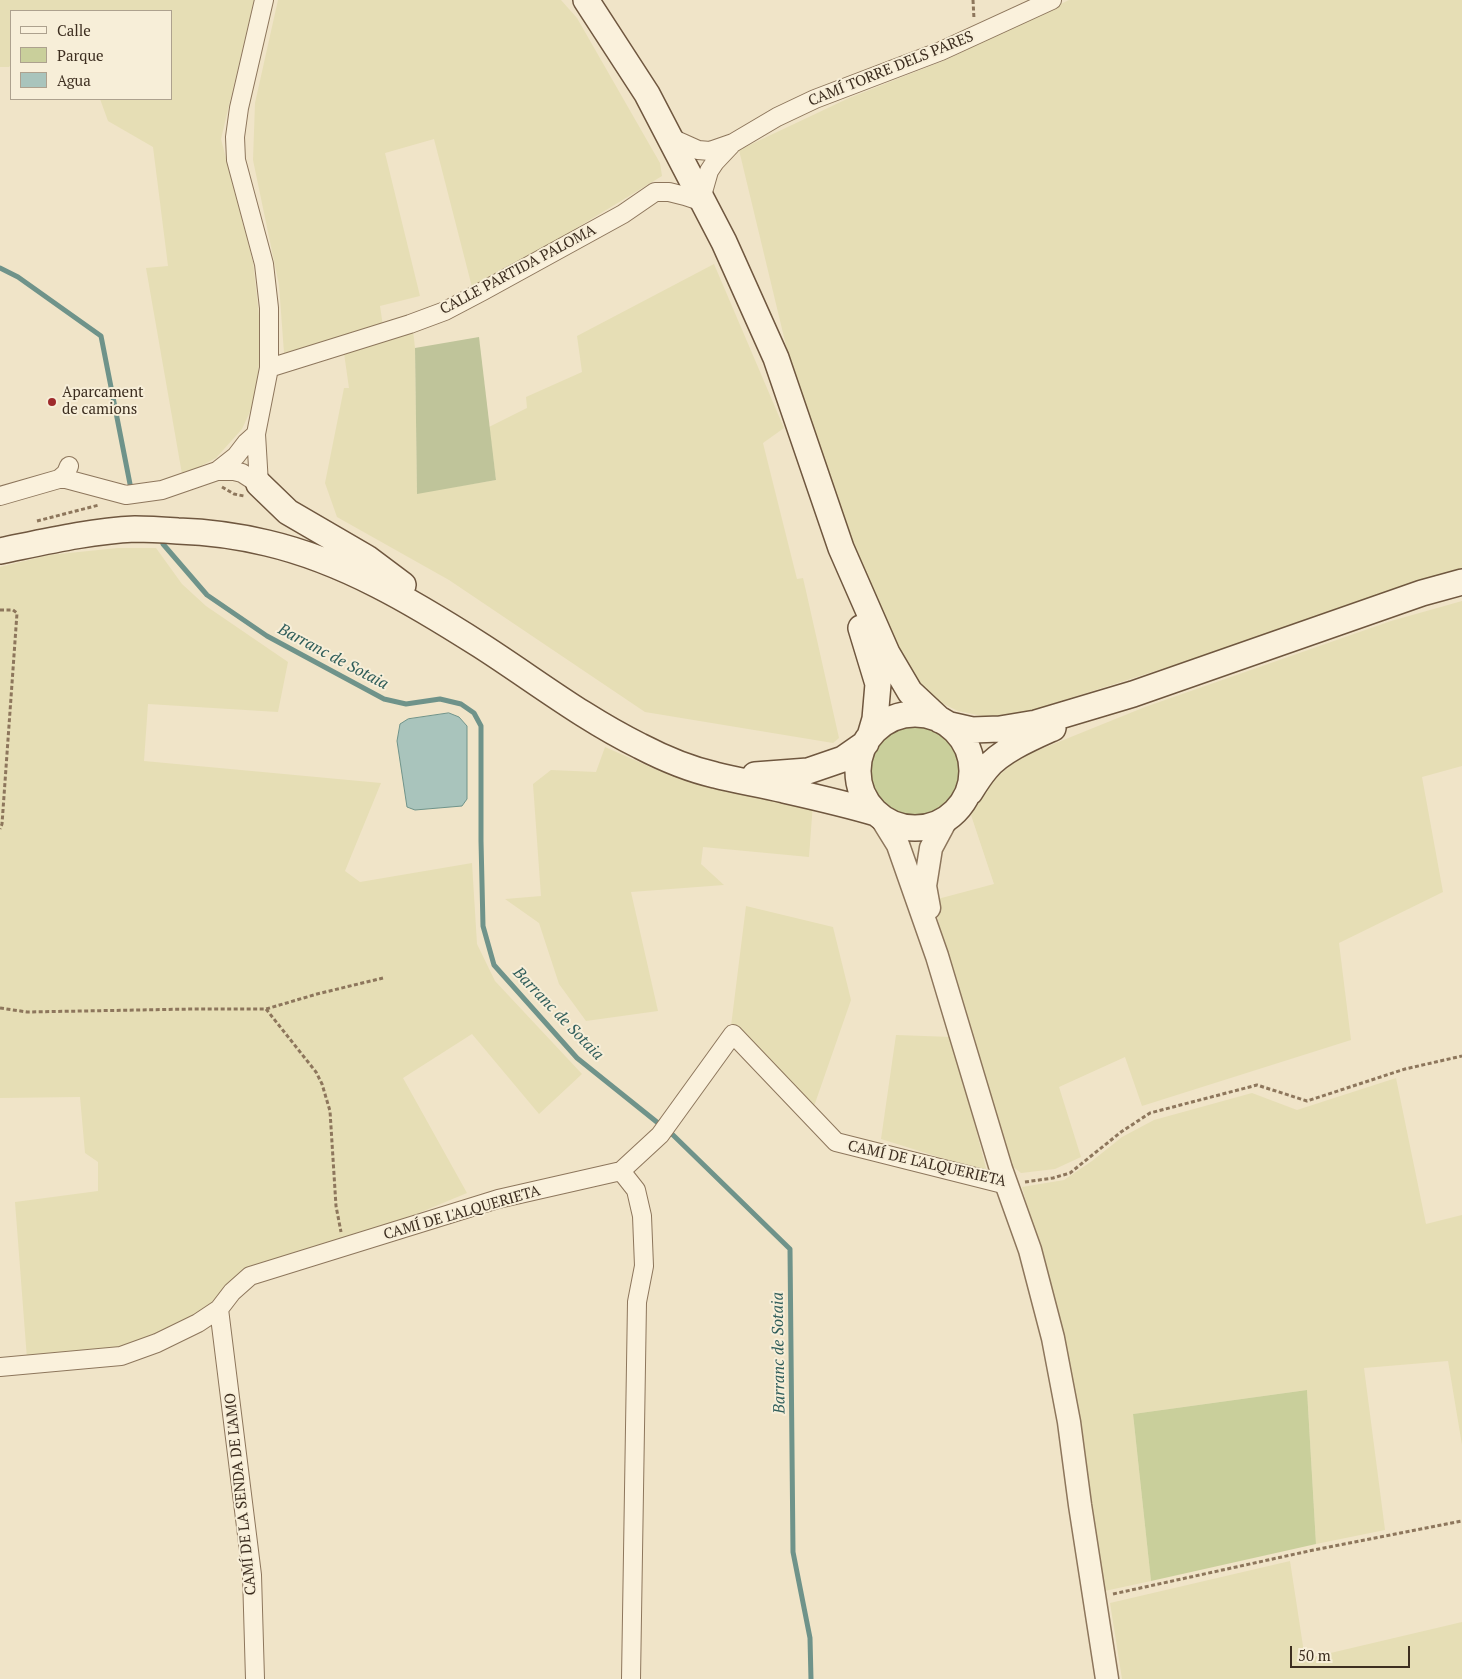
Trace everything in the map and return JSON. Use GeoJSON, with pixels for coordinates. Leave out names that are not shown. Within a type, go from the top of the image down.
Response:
{"type":"FeatureCollection","features":[{"type":"Feature","properties":{"kind":"main road"},"geometry":{"type":"LineString","coordinates":[[0,551],[82,535],[137,529],[200,532],[269,543],[326,561],[375,583],[480,645],[586,716],[638,746],[674,762],[713,775],[784,790],[878,814],[898,826],[923,828],[946,820],[963,804],[970,789],[973,776],[971,756],[959,734],[910,692],[886,653],[841,548],[776,358],[724,242],[647,94],[586,0]]}},
{"type":"Feature","properties":{"kind":"main road"},"geometry":{"type":"LineString","coordinates":[[259,484],[288,512],[380,567],[422,600],[440,621]]}},
{"type":"Feature","properties":{"kind":"main road"},"geometry":{"type":"LineString","coordinates":[[841,548],[854,609],[878,684],[876,719],[861,752],[858,775],[863,796],[878,814]]}},
{"type":"Feature","properties":{"kind":"main road"},"geometry":{"type":"LineString","coordinates":[[713,775],[774,774],[808,771],[843,759],[868,740],[887,721],[912,714],[933,716],[945,722],[972,730],[1036,723],[1133,694],[1422,593],[1462,582]]}},
{"type":"Feature","properties":{"kind":"main road"},"geometry":{"type":"LineString","coordinates":[[967,796],[986,768],[1007,751],[1035,736],[1133,694]]}},
{"type":"Feature","properties":{"kind":"street"},"geometry":{"type":"LineString","coordinates":[[259,484],[256,434],[269,368],[269,308],[260,247],[235,150],[239,108],[264,0]]}},
{"type":"Feature","properties":{"kind":"street","name":"CAMÍ TORRE DELS PARES"},"geometry":{"type":"LineString","coordinates":[[669,136],[698,150],[710,151],[733,143],[777,117],[815,99],[941,52],[1052,0]]}},
{"type":"Feature","properties":{"kind":"street","name":"CAMÍ TORRE DELS PARES"},"geometry":{"type":"LineString","coordinates":[[702,201],[709,171],[733,143]]}},
{"type":"Feature","properties":{"kind":"street","name":"CALLE PARTIDA PALOMA"},"geometry":{"type":"LineString","coordinates":[[269,368],[410,324],[445,311],[623,214],[655,192],[669,192],[702,201]]}},
{"type":"Feature","properties":{"kind":"street"},"geometry":{"type":"LineString","coordinates":[[217,471],[236,456],[256,434]]}},
{"type":"Feature","properties":{"kind":"street"},"geometry":{"type":"LineString","coordinates":[[0,496],[64,473],[66,479],[126,495],[162,490],[217,471],[242,473],[259,484]]}},
{"type":"Feature","properties":{"kind":"street"},"geometry":{"type":"LineString","coordinates":[[878,814],[898,845],[937,956],[1007,1185],[1030,1250],[1053,1338],[1069,1422],[1106,1679]]}},
{"type":"Feature","properties":{"kind":"street"},"geometry":{"type":"LineString","coordinates":[[937,956],[926,886],[931,848],[946,820]]}},
{"type":"Feature","properties":{"kind":"street","name":"CAMÍ DE L'ALQUERIETA"},"geometry":{"type":"LineString","coordinates":[[0,1367],[121,1356],[175,1335],[219,1309],[232,1292],[250,1276],[498,1199],[621,1171],[660,1135],[733,1034],[836,1142],[1007,1185]]}},
{"type":"Feature","properties":{"kind":"street"},"geometry":{"type":"LineString","coordinates":[[621,1171],[636,1190],[642,1216],[644,1266],[637,1302],[631,1679]]}},
{"type":"Feature","properties":{"kind":"street","name":"CAMÍ DE LA SENDA DE L'AMO"},"geometry":{"type":"LineString","coordinates":[[219,1309],[252,1575],[255,1679]]}},
{"type":"Feature","properties":{"kind":"path"},"geometry":{"type":"LineString","coordinates":[[0,610],[13,610],[17,613],[2,824],[0,829]]}},
{"type":"Feature","properties":{"kind":"path"},"geometry":{"type":"LineString","coordinates":[[0,1008],[26,1012],[193,1008],[266,1009],[382,978]]}},
{"type":"Feature","properties":{"kind":"path"},"geometry":{"type":"LineString","coordinates":[[266,1009],[316,1072],[327,1097],[330,1112],[336,1206],[345,1247]]}},
{"type":"Feature","properties":{"kind":"path","name":"CAMÍ DE L'ALQUERIETA"},"geometry":{"type":"LineString","coordinates":[[1007,1185],[1053,1178],[1070,1173],[1121,1132],[1150,1112],[1257,1085],[1306,1100],[1405,1069],[1462,1056]]}},
{"type":"Feature","properties":{"kind":"path"},"geometry":{"type":"LineString","coordinates":[[1094,1598],[1309,1551],[1462,1521]]}},
{"type":"Feature","properties":{"kind":"shaded area"},"geometry":{"type":"Polygon","coordinates":[[[0,0],[254,0],[221,139],[253,262],[262,342],[254,403],[242,429],[216,458],[199,467],[182,474],[146,268],[168,266],[153,147],[108,121],[100,100],[172,100],[172,10],[10,10],[10,66],[0,67],[0,0]]]}},
{"type":"Feature","properties":{"kind":"shaded area"},"geometry":{"type":"Polygon","coordinates":[[[278,0],[561,0],[577,18],[660,163],[662,176],[473,291],[434,139],[385,153],[420,296],[380,306],[383,326],[284,353],[279,285],[253,160],[255,103],[278,0]]]}},
{"type":"Feature","properties":{"kind":"shaded area"},"geometry":{"type":"Polygon","coordinates":[[[1069,0],[1462,0],[1462,569],[1346,605],[1218,651],[1030,711],[1016,715],[987,717],[958,711],[931,698],[888,643],[795,383],[739,150],[849,98],[948,59],[1069,0]]]}},
{"type":"Feature","properties":{"kind":"shaded area"},"geometry":{"type":"Polygon","coordinates":[[[714,264],[784,428],[763,443],[797,579],[803,578],[839,738],[833,743],[645,712],[449,580],[337,517],[325,483],[344,388],[349,388],[344,353],[413,330],[415,348],[417,493],[496,480],[489,427],[527,408],[526,397],[582,372],[577,336],[714,264]]]}},
{"type":"Feature","properties":{"kind":"shaded area"},"geometry":{"type":"Polygon","coordinates":[[[118,548],[156,548],[182,584],[206,606],[288,662],[278,712],[148,704],[144,761],[381,783],[345,871],[360,882],[472,863],[477,944],[495,981],[582,1074],[539,1114],[472,1034],[403,1078],[467,1193],[390,1225],[307,1251],[213,1308],[128,1348],[27,1359],[15,1202],[98,1191],[98,1162],[85,1153],[80,1097],[0,1098],[0,567],[49,555],[118,548]]]}},
{"type":"Feature","properties":{"kind":"shaded area"},"geometry":{"type":"Polygon","coordinates":[[[1462,601],[1462,766],[1422,777],[1443,892],[1339,943],[1351,1040],[1142,1106],[1125,1057],[1059,1087],[1081,1157],[1055,1169],[1021,1173],[1012,1166],[947,965],[934,900],[994,884],[971,815],[981,791],[1019,758],[1145,707],[1391,621],[1462,601]]]}},
{"type":"Feature","properties":{"kind":"shaded area"},"geometry":{"type":"Polygon","coordinates":[[[605,747],[657,770],[708,786],[813,803],[809,857],[703,847],[701,864],[724,885],[631,892],[658,1011],[586,1021],[559,984],[539,923],[505,899],[541,896],[533,784],[551,770],[596,772],[605,747]]]}},
{"type":"Feature","properties":{"kind":"shaded area"},"geometry":{"type":"Polygon","coordinates":[[[746,906],[833,927],[851,1000],[812,1112],[731,1026],[746,906]]]}},
{"type":"Feature","properties":{"kind":"shaded area"},"geometry":{"type":"Polygon","coordinates":[[[896,1035],[952,1037],[987,1172],[881,1139],[896,1035]]]}},
{"type":"Feature","properties":{"kind":"shaded area"},"geometry":{"type":"Polygon","coordinates":[[[1396,1078],[1426,1224],[1462,1215],[1462,1445],[1448,1361],[1364,1368],[1385,1530],[1316,1544],[1307,1390],[1133,1414],[1151,1581],[1100,1592],[1062,1334],[1022,1187],[1064,1180],[1122,1137],[1154,1120],[1252,1093],[1297,1110],[1396,1078]]]}},
{"type":"Feature","properties":{"kind":"shaded area"},"geometry":{"type":"Polygon","coordinates":[[[1290,1561],[1305,1659],[1462,1622],[1462,1679],[1122,1679],[1110,1603],[1290,1561]]]}},
{"type":"Feature","properties":{"kind":"green space"},"geometry":{"type":"Polygon","coordinates":[[[479,337],[496,480],[417,494],[415,348],[479,337]]]}},
{"type":"Feature","properties":{"kind":"green space"},"geometry":{"type":"Polygon","coordinates":[[[914,726],[932,730],[948,740],[958,756],[962,774],[958,792],[948,808],[932,818],[914,822],[896,818],[880,808],[870,792],[866,774],[870,756],[880,740],[896,730],[914,726]]]}},
{"type":"Feature","properties":{"kind":"green space"},"geometry":{"type":"Polygon","coordinates":[[[1307,1390],[1316,1544],[1151,1581],[1133,1414],[1307,1390]]]}},
{"type":"Feature","properties":{"kind":"water"},"geometry":{"type":"Polygon","coordinates":[[[449,713],[459,717],[467,726],[467,799],[462,806],[415,810],[407,807],[397,741],[400,724],[408,719],[449,713]]]}},
{"type":"Feature","properties":{"kind":"waterway","name":"Barranc de Sotaia"},"geometry":{"type":"LineString","coordinates":[[0,268],[18,277],[101,336],[130,484]]}},
{"type":"Feature","properties":{"kind":"waterway","name":"Barranc de Sotaia"},"geometry":{"type":"LineString","coordinates":[[163,544],[207,595],[267,636],[384,699],[406,704],[440,699],[461,704],[474,713],[481,726],[483,926],[494,965],[577,1058],[673,1135],[790,1249],[793,1552],[810,1638],[811,1679]]}},
{"type":"Feature","properties":{"kind":"place","name":"Aparcament de camions"},"geometry":{"type":"Point","coordinates":[52,402]}}]}
